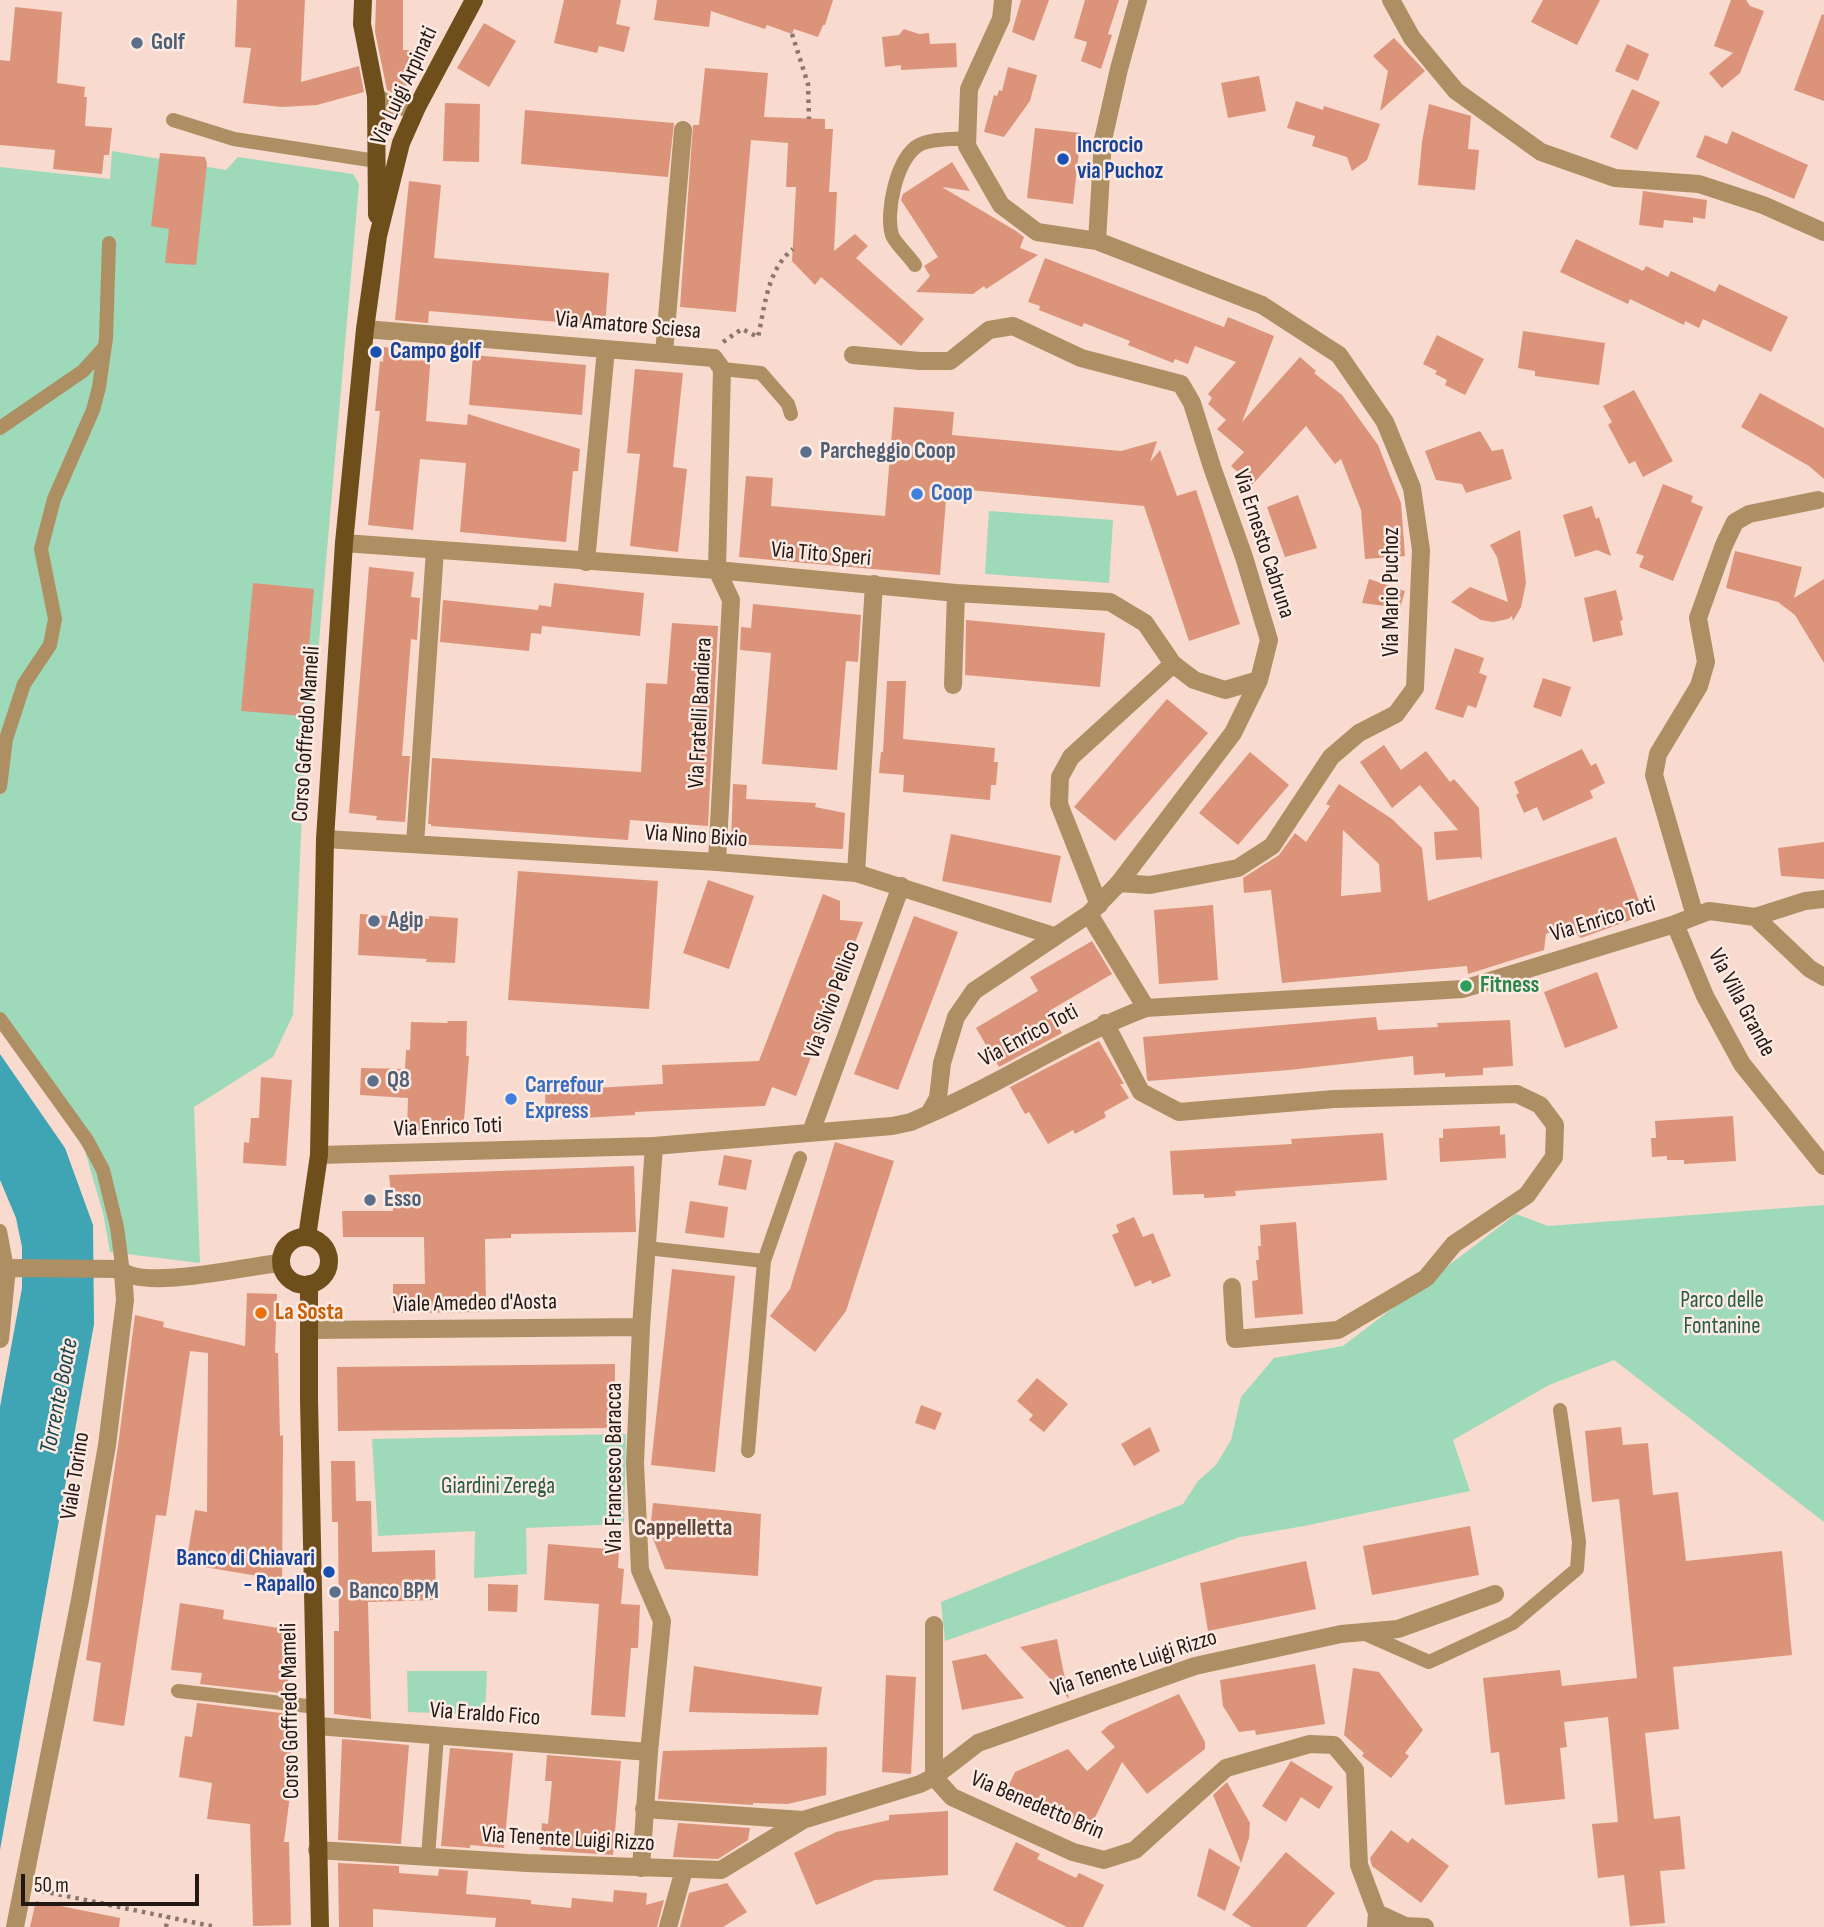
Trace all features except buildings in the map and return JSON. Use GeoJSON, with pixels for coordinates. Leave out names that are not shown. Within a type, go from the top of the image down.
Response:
{"type":"FeatureCollection","features":[{"type":"Feature","properties":{"kind":"main road"},"geometry":{"type":"LineString","coordinates":[[363,0],[362,24],[376,96],[378,236]]}},
{"type":"Feature","properties":{"kind":"main road","name":"Via Luigi Arpinati"},"geometry":{"type":"LineString","coordinates":[[378,236],[401,143],[417,107],[474,0]]}},
{"type":"Feature","properties":{"kind":"main road","name":"Corso Goffredo Mameli"},"geometry":{"type":"LineString","coordinates":[[307,1237],[318,1155],[325,839],[344,543],[365,329],[378,236]]}},
{"type":"Feature","properties":{"kind":"main road"},"geometry":{"type":"LineString","coordinates":[[300,1237],[307,1237],[321,1243],[326,1249],[329,1263],[322,1277],[309,1284],[294,1282],[283,1271],[281,1263],[288,1244],[300,1237]]}},
{"type":"Feature","properties":{"kind":"main road","name":"Corso Goffredo Mameli"},"geometry":{"type":"LineString","coordinates":[[309,1284],[320,1927]]}},
{"type":"Feature","properties":{"kind":"street","name":"Via Mario Puchoz"},"geometry":{"type":"LineString","coordinates":[[1003,0],[1002,19],[969,89],[967,138],[967,146],[1001,205],[1037,232],[1097,241],[1262,305],[1339,355],[1385,422],[1412,488],[1421,550],[1415,688],[1396,714],[1359,733],[1331,757],[1272,846],[1238,868],[1150,885],[1119,883]]}},
{"type":"Feature","properties":{"kind":"street"},"geometry":{"type":"LineString","coordinates":[[1097,241],[1103,140],[1138,0]]}},
{"type":"Feature","properties":{"kind":"street"},"geometry":{"type":"LineString","coordinates":[[1391,0],[1412,37],[1455,91],[1541,152],[1615,178],[1699,184],[1763,205],[1824,233]]}},
{"type":"Feature","properties":{"kind":"street"},"geometry":{"type":"LineString","coordinates":[[376,96],[386,105],[417,107]]}},
{"type":"Feature","properties":{"kind":"street"},"geometry":{"type":"LineString","coordinates":[[664,353],[683,130]]}},
{"type":"Feature","properties":{"kind":"street","name":"Via Ernesto Cabruna"},"geometry":{"type":"LineString","coordinates":[[853,355],[920,361],[950,360],[989,330],[1013,326],[1081,358],[1181,384],[1192,402],[1269,640],[1259,680],[1233,733],[1119,883],[1095,910],[974,991],[956,1017],[942,1063],[938,1098],[929,1114]]}},
{"type":"Feature","properties":{"kind":"street","name":"Via Amatore Sciesa"},"geometry":{"type":"LineString","coordinates":[[365,329],[664,353],[718,363],[717,570]]}},
{"type":"Feature","properties":{"kind":"street"},"geometry":{"type":"LineString","coordinates":[[586,562],[606,349]]}},
{"type":"Feature","properties":{"kind":"street"},"geometry":{"type":"LineString","coordinates":[[1695,916],[1654,775],[1658,754],[1699,686],[1706,662],[1698,618],[1735,522],[1749,514],[1818,500]]}},
{"type":"Feature","properties":{"kind":"street","name":"Via Tito Speri"},"geometry":{"type":"LineString","coordinates":[[344,543],[717,570],[956,593],[1110,602],[1145,623],[1173,664],[1194,680],[1225,690],[1259,680]]}},
{"type":"Feature","properties":{"kind":"street"},"geometry":{"type":"LineString","coordinates":[[415,844],[435,550]]}},
{"type":"Feature","properties":{"kind":"street","name":"Via Fratelli Bandiera"},"geometry":{"type":"LineString","coordinates":[[717,570],[732,600],[717,862]]}},
{"type":"Feature","properties":{"kind":"street"},"geometry":{"type":"LineString","coordinates":[[856,873],[874,584]]}},
{"type":"Feature","properties":{"kind":"street"},"geometry":{"type":"LineString","coordinates":[[953,685],[956,593]]}},
{"type":"Feature","properties":{"kind":"street"},"geometry":{"type":"LineString","coordinates":[[1146,1009],[1095,910],[1059,804],[1060,777],[1071,757],[1173,664]]}},
{"type":"Feature","properties":{"kind":"street","name":"Via Nino Bixio"},"geometry":{"type":"LineString","coordinates":[[325,839],[856,873],[1054,936]]}},
{"type":"Feature","properties":{"kind":"street","name":"Via Silvio Pellico"},"geometry":{"type":"LineString","coordinates":[[811,1132],[901,886]]}},
{"type":"Feature","properties":{"kind":"street","name":"Via Enrico Toti"},"geometry":{"type":"LineString","coordinates":[[318,1155],[654,1146],[892,1126],[911,1122],[960,1101],[1105,1023],[1146,1009],[1463,989],[1675,924],[1709,911],[1755,917],[1805,901],[1824,898]]}},
{"type":"Feature","properties":{"kind":"street"},"geometry":{"type":"LineString","coordinates":[[1755,917],[1810,970],[1824,977]]}},
{"type":"Feature","properties":{"kind":"street","name":"Via Villa Grande"},"geometry":{"type":"LineString","coordinates":[[1675,924],[1705,996],[1742,1065],[1824,1166]]}},
{"type":"Feature","properties":{"kind":"street"},"geometry":{"type":"LineString","coordinates":[[1105,1023],[1141,1092],[1179,1112],[1334,1099],[1517,1094],[1539,1105],[1555,1125],[1554,1157],[1527,1195],[1454,1244],[1426,1278],[1338,1330],[1235,1339],[1232,1287]]}},
{"type":"Feature","properties":{"kind":"street","name":"Via Francesco Baracca"},"geometry":{"type":"LineString","coordinates":[[641,1868],[662,1622],[640,1570],[635,1463],[641,1327],[654,1146]]}},
{"type":"Feature","properties":{"kind":"street"},"geometry":{"type":"LineString","coordinates":[[0,1339],[7,1268],[122,1271],[150,1278],[200,1276],[281,1263]]}},
{"type":"Feature","properties":{"kind":"street","name":"Viale Torino"},"geometry":{"type":"LineString","coordinates":[[15,1927],[80,1600],[105,1458],[125,1300],[122,1271]]}},
{"type":"Feature","properties":{"kind":"street","name":"Viale Amedeo d'Aosta"},"geometry":{"type":"LineString","coordinates":[[310,1330],[641,1327]]}},
{"type":"Feature","properties":{"kind":"street","name":"Via Tenente Luigi Rizzo"},"geometry":{"type":"LineString","coordinates":[[317,1850],[720,1870],[803,1820],[920,1784],[934,1777],[978,1744],[1195,1666],[1341,1633],[1398,1629],[1495,1594]]}},
{"type":"Feature","properties":{"kind":"street"},"geometry":{"type":"LineString","coordinates":[[934,1625],[934,1777]]}},
{"type":"Feature","properties":{"kind":"street","name":"Via Eraldo Fico"},"geometry":{"type":"LineString","coordinates":[[317,1727],[649,1752]]}},
{"type":"Feature","properties":{"kind":"street","name":"Via Benedetto Brin"},"geometry":{"type":"LineString","coordinates":[[934,1777],[952,1797],[1073,1852],[1104,1860],[1135,1850],[1226,1768],[1310,1744],[1334,1745],[1355,1770],[1359,1865],[1377,1920],[1426,1927]]}},
{"type":"Feature","properties":{"kind":"street","name":"Via Tenente Luigi Rizzo"},"geometry":{"type":"LineString","coordinates":[[644,1809],[803,1820]]}},
{"type":"Feature","properties":{"kind":"street"},"geometry":{"type":"LineString","coordinates":[[668,1927],[684,1870]]}},
{"type":"Feature","properties":{"kind":"lane"},"geometry":{"type":"LineString","coordinates":[[173,120],[234,139],[376,161]]}},
{"type":"Feature","properties":{"kind":"lane"},"geometry":{"type":"LineString","coordinates":[[915,265],[892,237],[892,202],[899,173],[916,146],[967,138]]}},
{"type":"Feature","properties":{"kind":"lane"},"geometry":{"type":"LineString","coordinates":[[0,787],[6,739],[24,684],[50,645],[55,619],[41,549],[54,499],[93,410],[104,348],[109,243]]}},
{"type":"Feature","properties":{"kind":"lane"},"geometry":{"type":"LineString","coordinates":[[0,428],[83,371],[104,348]]}},
{"type":"Feature","properties":{"kind":"lane"},"geometry":{"type":"LineString","coordinates":[[718,363],[761,373],[788,404],[791,414]]}},
{"type":"Feature","properties":{"kind":"lane","name":"Viale Torino"},"geometry":{"type":"LineString","coordinates":[[0,1019],[87,1140],[103,1170],[117,1227],[122,1271]]}},
{"type":"Feature","properties":{"kind":"lane"},"geometry":{"type":"LineString","coordinates":[[748,1451],[764,1261],[800,1158]]}},
{"type":"Feature","properties":{"kind":"lane"},"geometry":{"type":"LineString","coordinates":[[0,1231],[7,1268]]}},
{"type":"Feature","properties":{"kind":"lane"},"geometry":{"type":"LineString","coordinates":[[647,1248],[764,1261]]}},
{"type":"Feature","properties":{"kind":"lane"},"geometry":{"type":"LineString","coordinates":[[1360,1632],[1429,1662],[1513,1623],[1577,1569],[1579,1542],[1560,1410]]}},
{"type":"Feature","properties":{"kind":"lane"},"geometry":{"type":"LineString","coordinates":[[178,1691],[316,1706]]}},
{"type":"Feature","properties":{"kind":"lane"},"geometry":{"type":"LineString","coordinates":[[428,1857],[437,1736]]}},
{"type":"Feature","properties":{"kind":"path"},"geometry":{"type":"LineString","coordinates":[[792,34],[807,84],[809,119]]}},
{"type":"Feature","properties":{"kind":"path"},"geometry":{"type":"LineString","coordinates":[[718,363],[724,342],[742,329],[758,337],[772,275],[785,255],[793,249]]}},
{"type":"Feature","properties":{"kind":"path"},"geometry":{"type":"LineString","coordinates":[[23,1887],[216,1927]]}},
{"type":"Feature","properties":{"kind":"path"},"geometry":{"type":"LineString","coordinates":[[166,1927],[168,1917]]}},
{"type":"Feature","properties":{"kind":"green space"},"geometry":{"type":"Polygon","coordinates":[[[112,151],[226,170],[238,157],[353,174],[359,184],[312,722],[306,722],[293,1015],[273,1057],[194,1107],[200,1263],[110,1252],[103,1213],[85,1151],[0,1029],[0,167],[110,179],[112,151]]]}},
{"type":"Feature","properties":{"kind":"green space"},"geometry":{"type":"Polygon","coordinates":[[[989,511],[1113,520],[1109,583],[985,574],[989,511]]]}},
{"type":"Feature","properties":{"kind":"green space","name":"Parco delle Fontanine"},"geometry":{"type":"Polygon","coordinates":[[[1824,1205],[1824,1522],[1614,1360],[1549,1385],[1453,1440],[1470,1491],[1240,1537],[945,1641],[941,1602],[1183,1504],[1198,1481],[1216,1465],[1231,1440],[1241,1397],[1274,1358],[1343,1346],[1516,1214],[1548,1226],[1824,1205]]]}},
{"type":"Feature","properties":{"kind":"green space","name":"Giardini Zerega"},"geometry":{"type":"Polygon","coordinates":[[[626,1434],[624,1524],[526,1528],[527,1574],[474,1578],[475,1531],[378,1536],[372,1439],[626,1434]]]}},
{"type":"Feature","properties":{"kind":"green space"},"geometry":{"type":"Polygon","coordinates":[[[407,1671],[487,1671],[485,1715],[408,1712],[407,1671]]]}},
{"type":"Feature","properties":{"kind":"water","name":"Torrente Boate"},"geometry":{"type":"Polygon","coordinates":[[[0,1054],[65,1148],[93,1225],[94,1324],[0,1850],[0,1407],[22,1288],[22,1247],[16,1218],[0,1180],[0,1054]]]}},
{"type":"Feature","properties":{"kind":"place","name":"Golf"},"geometry":{"type":"Point","coordinates":[137,43]}},
{"type":"Feature","properties":{"kind":"place","name":"Incrocio via Puchoz"},"geometry":{"type":"Point","coordinates":[1063,159]}},
{"type":"Feature","properties":{"kind":"place","name":"Campo golf"},"geometry":{"type":"Point","coordinates":[376,352]}},
{"type":"Feature","properties":{"kind":"place","name":"Parcheggio Coop"},"geometry":{"type":"Point","coordinates":[806,452]}},
{"type":"Feature","properties":{"kind":"place","name":"Coop"},"geometry":{"type":"Point","coordinates":[917,494]}},
{"type":"Feature","properties":{"kind":"place","name":"Agip"},"geometry":{"type":"Point","coordinates":[374,921]}},
{"type":"Feature","properties":{"kind":"place","name":"Fitness"},"geometry":{"type":"Point","coordinates":[1466,986]}},
{"type":"Feature","properties":{"kind":"place","name":"Q8"},"geometry":{"type":"Point","coordinates":[373,1081]}},
{"type":"Feature","properties":{"kind":"place","name":"Carrefour Express"},"geometry":{"type":"Point","coordinates":[511,1099]}},
{"type":"Feature","properties":{"kind":"place","name":"Esso"},"geometry":{"type":"Point","coordinates":[370,1200]}},
{"type":"Feature","properties":{"kind":"place","name":"La Sosta"},"geometry":{"type":"Point","coordinates":[261,1313]}},
{"type":"Feature","properties":{"kind":"place","name":"Banco di Chiavari - Rapallo"},"geometry":{"type":"Point","coordinates":[329,1572]}},
{"type":"Feature","properties":{"kind":"place","name":"Banco BPM"},"geometry":{"type":"Point","coordinates":[335,1592]}},
{"type":"Feature","properties":{"kind":"district","name":"Cappelletta"},"geometry":{"type":"Point","coordinates":[683,1529]}}]}
